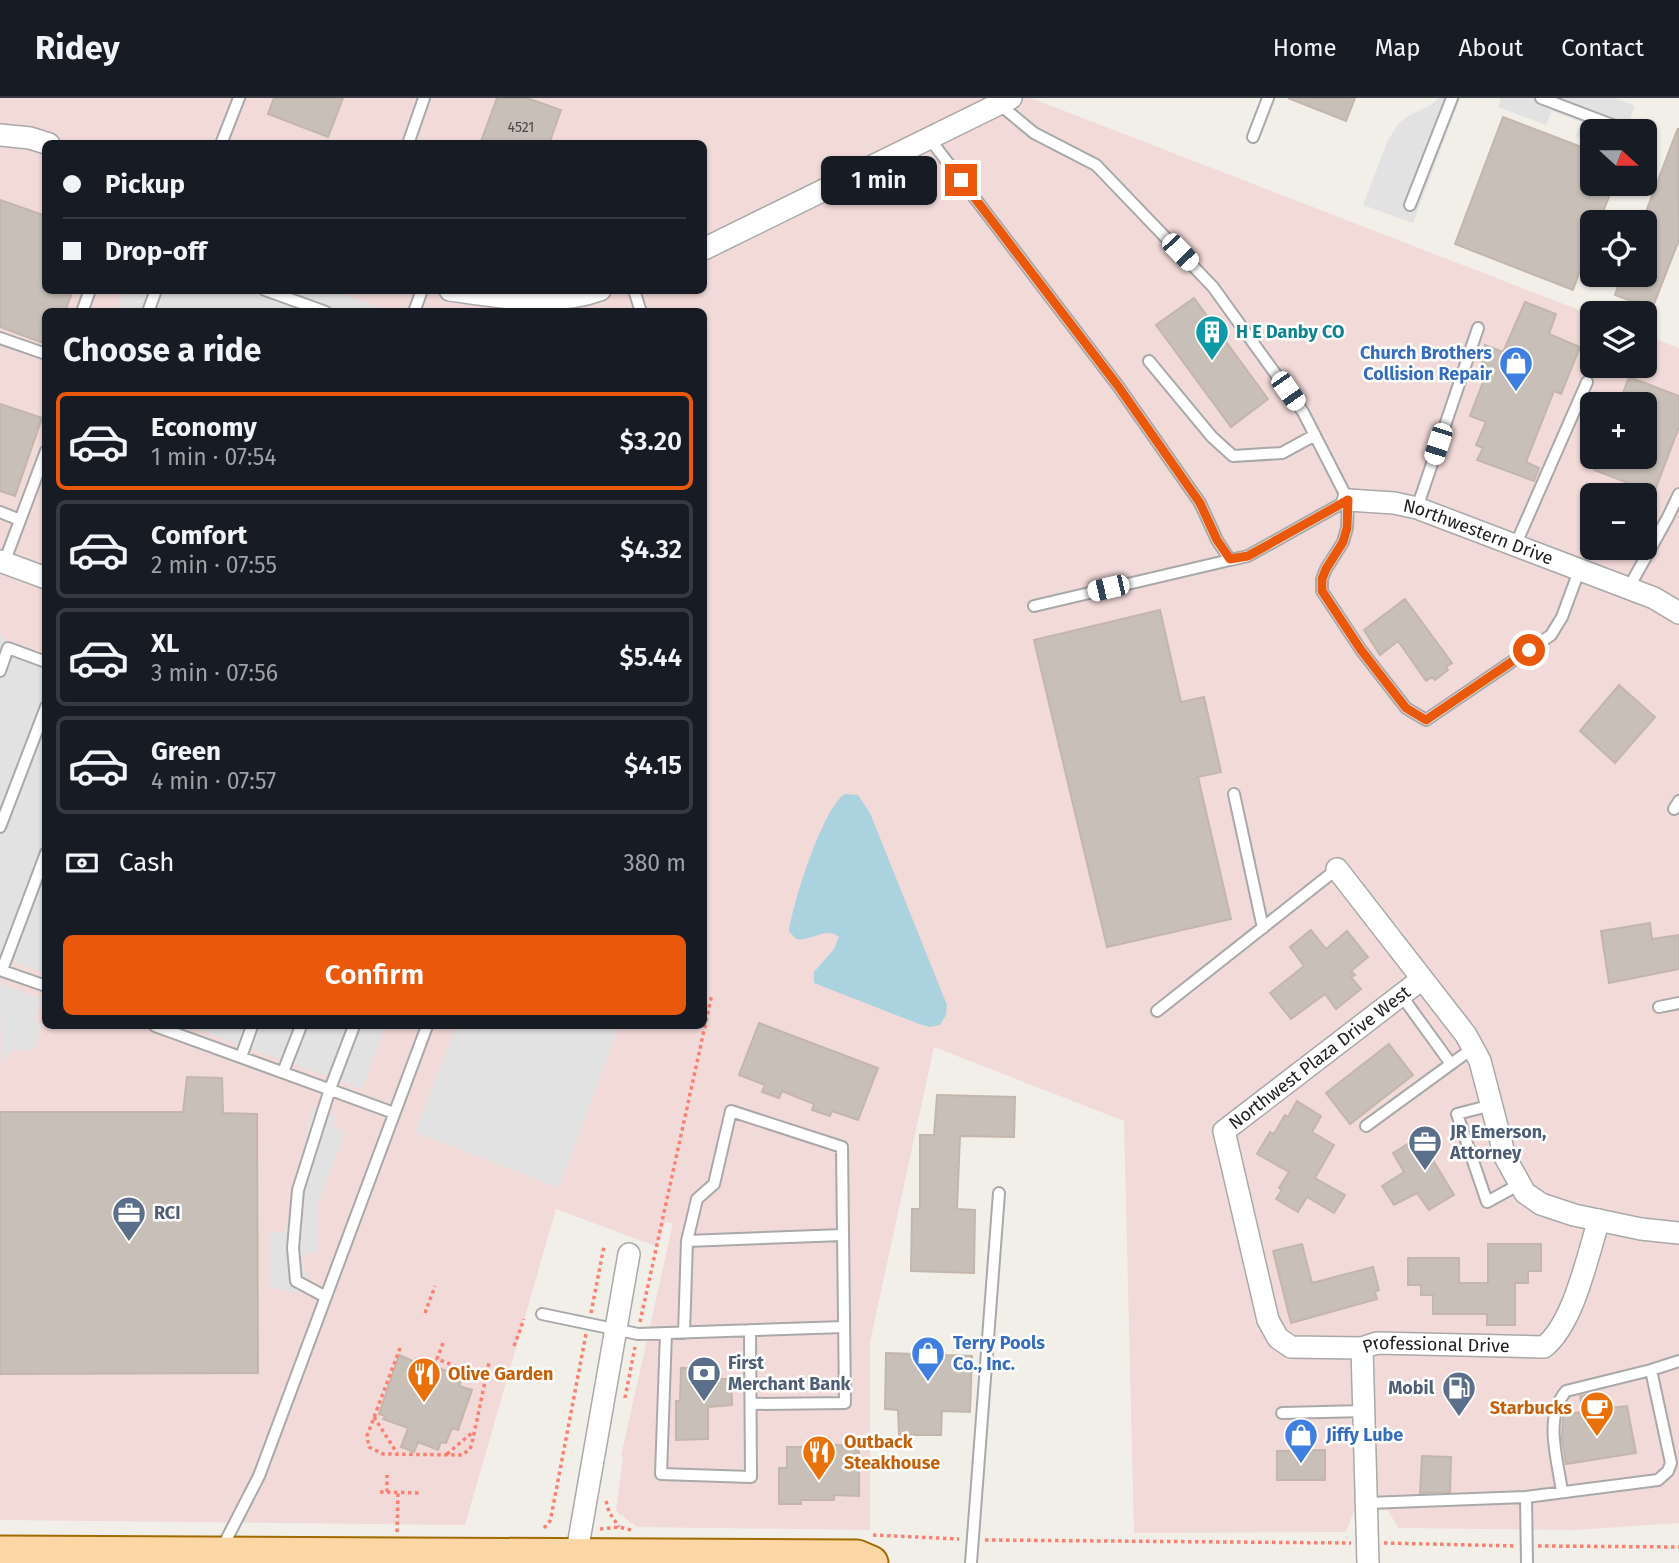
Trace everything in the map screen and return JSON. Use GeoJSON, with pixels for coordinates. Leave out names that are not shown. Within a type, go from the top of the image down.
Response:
{"type":"FeatureCollection","features":[{"type":"Feature","properties":{"kind":"main road"},"geometry":{"type":"LineString","coordinates":[[0,1553],[575,1559],[857,1558],[872,1563]]}},
{"type":"Feature","properties":{"kind":"street"},"geometry":{"type":"LineString","coordinates":[[707,248],[1005,101]]}},
{"type":"Feature","properties":{"kind":"street"},"geometry":{"type":"LineString","coordinates":[[1,135],[42,142]]}},
{"type":"Feature","properties":{"kind":"street"},"geometry":{"type":"LineString","coordinates":[[476,294],[509,299],[589,294]]}},
{"type":"Feature","properties":{"kind":"street","name":"Northwestern Drive"},"geometry":{"type":"LineString","coordinates":[[1348,500],[1394,503],[1417,508],[1654,598],[1679,613]]}},
{"type":"Feature","properties":{"kind":"street"},"geometry":{"type":"LineString","coordinates":[[2,562],[42,577]]}},
{"type":"Feature","properties":{"kind":"street","name":"Northwest Plaza Drive West"},"geometry":{"type":"LineString","coordinates":[[1337,869],[1466,1035],[1480,1061],[1505,1157],[1525,1193],[1541,1204],[1600,1220],[1641,1229],[1679,1233]]}},
{"type":"Feature","properties":{"kind":"street","name":"Northwest Plaza Drive West"},"geometry":{"type":"LineString","coordinates":[[1362,1349],[1291,1347],[1278,1338],[1268,1320],[1224,1130],[1422,979]]}},
{"type":"Feature","properties":{"kind":"street","name":"Professional Drive"},"geometry":{"type":"LineString","coordinates":[[1368,1563],[1362,1349],[1377,1343],[1544,1348],[1566,1321],[1600,1220]]}},
{"type":"Feature","properties":{"kind":"street"},"geometry":{"type":"LineString","coordinates":[[575,1559],[629,1254]]}},
{"type":"Feature","properties":{"kind":"lane"},"geometry":{"type":"LineString","coordinates":[[223,140],[239,98]]}},
{"type":"Feature","properties":{"kind":"lane"},"geometry":{"type":"LineString","coordinates":[[409,140],[424,98]]}},
{"type":"Feature","properties":{"kind":"lane"},"geometry":{"type":"LineString","coordinates":[[1254,137],[1268,98]]}},
{"type":"Feature","properties":{"kind":"lane"},"geometry":{"type":"LineString","coordinates":[[1410,205],[1452,98]]}},
{"type":"Feature","properties":{"kind":"lane"},"geometry":{"type":"LineString","coordinates":[[1541,98],[1596,119]]}},
{"type":"Feature","properties":{"kind":"lane"},"geometry":{"type":"LineString","coordinates":[[1005,101],[1034,133],[1096,165],[1213,287],[1303,412],[1348,500],[1347,528],[1343,542],[1322,579],[1322,591],[1361,650],[1406,708],[1426,720],[1551,635],[1562,617],[1580,571]]}},
{"type":"Feature","properties":{"kind":"lane"},"geometry":{"type":"LineString","coordinates":[[929,138],[1118,386],[1200,503],[1217,540],[1230,559]]}},
{"type":"Feature","properties":{"kind":"lane"},"geometry":{"type":"LineString","coordinates":[[276,294],[315,308]]}},
{"type":"Feature","properties":{"kind":"lane"},"geometry":{"type":"LineString","coordinates":[[1417,508],[1478,328]]}},
{"type":"Feature","properties":{"kind":"lane"},"geometry":{"type":"LineString","coordinates":[[0,338],[42,353]]}},
{"type":"Feature","properties":{"kind":"lane"},"geometry":{"type":"LineString","coordinates":[[1149,361],[1212,437],[1233,456],[1282,453],[1315,435]]}},
{"type":"Feature","properties":{"kind":"lane"},"geometry":{"type":"LineString","coordinates":[[1515,546],[1587,382]]}},
{"type":"Feature","properties":{"kind":"lane"},"geometry":{"type":"LineString","coordinates":[[2,562],[42,462]]}},
{"type":"Feature","properties":{"kind":"lane"},"geometry":{"type":"LineString","coordinates":[[1628,589],[1679,494]]}},
{"type":"Feature","properties":{"kind":"lane"},"geometry":{"type":"LineString","coordinates":[[1034,606],[1248,556],[1348,500]]}},
{"type":"Feature","properties":{"kind":"lane"},"geometry":{"type":"LineString","coordinates":[[0,512],[20,520]]}},
{"type":"Feature","properties":{"kind":"lane"},"geometry":{"type":"LineString","coordinates":[[0,671],[8,648],[42,661]]}},
{"type":"Feature","properties":{"kind":"lane"},"geometry":{"type":"LineString","coordinates":[[0,827],[42,718]]}},
{"type":"Feature","properties":{"kind":"lane"},"geometry":{"type":"LineString","coordinates":[[1234,794],[1263,928]]}},
{"type":"Feature","properties":{"kind":"lane"},"geometry":{"type":"LineString","coordinates":[[42,863],[1,970],[42,985]]}},
{"type":"Feature","properties":{"kind":"lane"},"geometry":{"type":"LineString","coordinates":[[1157,1011],[1337,869]]}},
{"type":"Feature","properties":{"kind":"lane"},"geometry":{"type":"LineString","coordinates":[[1401,995],[1451,1064]]}},
{"type":"Feature","properties":{"kind":"lane"},"geometry":{"type":"LineString","coordinates":[[1659,1007],[1679,1003]]}},
{"type":"Feature","properties":{"kind":"lane"},"geometry":{"type":"LineString","coordinates":[[163,1029],[394,1113]]}},
{"type":"Feature","properties":{"kind":"lane"},"geometry":{"type":"LineString","coordinates":[[191,1039],[195,1029]]}},
{"type":"Feature","properties":{"kind":"lane"},"geometry":{"type":"LineString","coordinates":[[241,1057],[251,1029]]}},
{"type":"Feature","properties":{"kind":"lane"},"geometry":{"type":"LineString","coordinates":[[283,1072],[299,1029]]}},
{"type":"Feature","properties":{"kind":"lane"},"geometry":{"type":"LineString","coordinates":[[326,1297],[296,1281],[293,1248],[298,1190],[330,1089],[353,1029]]}},
{"type":"Feature","properties":{"kind":"lane"},"geometry":{"type":"LineString","coordinates":[[219,1554],[259,1476],[426,1029]]}},
{"type":"Feature","properties":{"kind":"lane"},"geometry":{"type":"LineString","coordinates":[[1366,1126],[1473,1048]]}},
{"type":"Feature","properties":{"kind":"lane"},"geometry":{"type":"LineString","coordinates":[[1492,1105],[1457,1114],[1487,1202],[1520,1184]]}},
{"type":"Feature","properties":{"kind":"lane"},"geometry":{"type":"LineString","coordinates":[[684,1332],[687,1241],[697,1199],[714,1184],[731,1111],[842,1147],[845,1403],[751,1404]]}},
{"type":"Feature","properties":{"kind":"lane"},"geometry":{"type":"LineString","coordinates":[[971,1563],[999,1192]]}},
{"type":"Feature","properties":{"kind":"lane"},"geometry":{"type":"LineString","coordinates":[[687,1241],[843,1235]]}},
{"type":"Feature","properties":{"kind":"lane"},"geometry":{"type":"LineString","coordinates":[[542,1314],[638,1334],[844,1327]]}},
{"type":"Feature","properties":{"kind":"lane"},"geometry":{"type":"LineString","coordinates":[[666,1333],[661,1474],[751,1477],[750,1330]]}},
{"type":"Feature","properties":{"kind":"lane"},"geometry":{"type":"LineString","coordinates":[[1562,1492],[1553,1419],[1560,1398],[1566,1391],[1679,1361]]}},
{"type":"Feature","properties":{"kind":"lane"},"geometry":{"type":"LineString","coordinates":[[1367,1503],[1526,1497],[1658,1480],[1668,1471],[1671,1463],[1651,1370]]}},
{"type":"Feature","properties":{"kind":"lane"},"geometry":{"type":"LineString","coordinates":[[1282,1413],[1364,1412]]}},
{"type":"Feature","properties":{"kind":"lane"},"geometry":{"type":"LineString","coordinates":[[1526,1497],[1527,1563]]}},
{"type":"Feature","properties":{"kind":"path"},"geometry":{"type":"LineString","coordinates":[[707,1017],[712,994]]}},
{"type":"Feature","properties":{"kind":"path"},"geometry":{"type":"LineString","coordinates":[[625,1399],[653,1254],[672,1181],[705,1029]]}},
{"type":"Feature","properties":{"kind":"path"},"geometry":{"type":"LineString","coordinates":[[544,1528],[550,1521],[552,1512],[604,1246]]}},
{"type":"Feature","properties":{"kind":"path"},"geometry":{"type":"LineString","coordinates":[[425,1313],[435,1286]]}},
{"type":"Feature","properties":{"kind":"path"},"geometry":{"type":"LineString","coordinates":[[514,1346],[524,1320]]}},
{"type":"Feature","properties":{"kind":"path"},"geometry":{"type":"LineString","coordinates":[[443,1343],[437,1359],[486,1378]]}},
{"type":"Feature","properties":{"kind":"path"},"geometry":{"type":"LineString","coordinates":[[400,1348],[367,1436],[369,1447],[377,1452],[467,1452],[475,1431],[488,1363]]}},
{"type":"Feature","properties":{"kind":"path"},"geometry":{"type":"LineString","coordinates":[[374,1417],[397,1454]]}},
{"type":"Feature","properties":{"kind":"path"},"geometry":{"type":"LineString","coordinates":[[446,1454],[475,1431]]}},
{"type":"Feature","properties":{"kind":"path"},"geometry":{"type":"LineString","coordinates":[[387,1475],[387,1492]]}},
{"type":"Feature","properties":{"kind":"path"},"geometry":{"type":"LineString","coordinates":[[607,1491],[606,1506],[619,1527]]}},
{"type":"Feature","properties":{"kind":"path"},"geometry":{"type":"LineString","coordinates":[[380,1492],[422,1493]]}},
{"type":"Feature","properties":{"kind":"path"},"geometry":{"type":"LineString","coordinates":[[397,1536],[398,1492]]}},
{"type":"Feature","properties":{"kind":"shaded area"},"geometry":{"type":"Polygon","coordinates":[[[0,98],[1031,98],[1580,310],[1580,378],[1657,378],[1657,340],[1679,348],[1679,1523],[1575,1530],[1398,1528],[1388,1510],[1354,1511],[1346,1532],[1134,1533],[1124,1121],[934,1047],[870,1342],[870,1530],[637,1527],[616,1511],[621,1456],[673,1223],[665,1222],[658,1247],[556,1209],[465,1525],[0,1520],[0,98]]]}},
{"type":"Feature","properties":{"kind":"shaded area"},"geometry":{"type":"Polygon","coordinates":[[[1438,98],[1460,98],[1413,223],[1363,205],[1388,140],[1399,123],[1431,105],[1438,98]]]}},
{"type":"Feature","properties":{"kind":"shaded area"},"geometry":{"type":"Polygon","coordinates":[[[1501,98],[1615,98],[1635,106],[1630,119],[1580,119],[1580,122],[1552,111],[1546,125],[1498,107],[1501,98]]]}},
{"type":"Feature","properties":{"kind":"shaded area"},"geometry":{"type":"Polygon","coordinates":[[[123,294],[341,294],[378,307],[378,308],[117,308],[123,294]]]}},
{"type":"Feature","properties":{"kind":"shaded area"},"geometry":{"type":"Polygon","coordinates":[[[0,633],[20,659],[42,668],[42,972],[0,957],[0,633]]]}},
{"type":"Feature","properties":{"kind":"shaded area"},"geometry":{"type":"Polygon","coordinates":[[[0,983],[42,999],[34,1020],[42,1024],[42,1027],[34,1049],[10,1051],[1,1065],[0,983]]]}},
{"type":"Feature","properties":{"kind":"shaded area"},"geometry":{"type":"Polygon","coordinates":[[[196,1029],[384,1029],[362,1089],[196,1029]]]}},
{"type":"Feature","properties":{"kind":"shaded area"},"geometry":{"type":"Polygon","coordinates":[[[455,1029],[618,1029],[559,1188],[415,1132],[455,1029]]]}},
{"type":"Feature","properties":{"kind":"shaded area"},"geometry":{"type":"Polygon","coordinates":[[[312,1108],[335,1116],[334,1127],[345,1132],[317,1206],[317,1252],[307,1252],[302,1258],[303,1269],[311,1277],[299,1293],[269,1287],[269,1232],[285,1232],[312,1108]]]}},
{"type":"Feature","properties":{"kind":"water"},"geometry":{"type":"Polygon","coordinates":[[[845,794],[858,795],[870,813],[947,1005],[946,1015],[940,1025],[930,1027],[919,1024],[814,983],[814,972],[834,949],[839,937],[829,933],[796,939],[789,931],[796,900],[819,836],[836,802],[845,794]]]}},
{"type":"Feature","properties":{"kind":"building"},"geometry":{"type":"Polygon","coordinates":[[[274,98],[343,98],[328,137],[268,114],[274,98]]]}},
{"type":"Feature","properties":{"kind":"building"},"geometry":{"type":"Polygon","coordinates":[[[497,98],[527,98],[561,110],[550,140],[481,140],[497,98]]]}},
{"type":"Feature","properties":{"kind":"building"},"geometry":{"type":"Polygon","coordinates":[[[1288,98],[1355,98],[1346,121],[1288,98]]]}},
{"type":"Feature","properties":{"kind":"building"},"geometry":{"type":"Polygon","coordinates":[[[1503,117],[1580,146],[1580,196],[1609,196],[1604,210],[1580,210],[1580,271],[1573,290],[1455,244],[1503,117]]]}},
{"type":"Feature","properties":{"kind":"building"},"geometry":{"type":"Polygon","coordinates":[[[1678,128],[1679,240],[1655,301],[1631,301],[1615,295],[1618,287],[1657,287],[1657,210],[1647,210],[1652,196],[1657,196],[1657,183],[1678,128]]]}},
{"type":"Feature","properties":{"kind":"building"},"geometry":{"type":"Polygon","coordinates":[[[0,200],[42,215],[42,294],[72,294],[66,308],[42,308],[42,343],[0,327],[0,200]]]}},
{"type":"Feature","properties":{"kind":"building","name":"H E Danby CO"},"geometry":{"type":"Polygon","coordinates":[[[1194,298],[1268,399],[1231,427],[1156,325],[1194,298]]]}},
{"type":"Feature","properties":{"kind":"building","name":"Church Brothers Collision Repair"},"geometry":{"type":"Polygon","coordinates":[[[1525,302],[1556,314],[1549,334],[1580,347],[1561,394],[1554,391],[1526,462],[1539,468],[1534,481],[1477,460],[1483,448],[1476,445],[1486,422],[1470,416],[1488,369],[1484,368],[1485,363],[1479,361],[1485,345],[1503,352],[1525,302]]]}},
{"type":"Feature","properties":{"kind":"building"},"geometry":{"type":"Polygon","coordinates":[[[1629,378],[1632,378],[1679,396],[1679,427],[1657,485],[1628,483],[1594,470],[1657,469],[1657,392],[1623,392],[1629,378]]]}},
{"type":"Feature","properties":{"kind":"building"},"geometry":{"type":"Polygon","coordinates":[[[0,404],[42,418],[15,496],[0,491],[0,404]]]}},
{"type":"Feature","properties":{"kind":"building"},"geometry":{"type":"Polygon","coordinates":[[[1405,599],[1452,663],[1446,667],[1448,670],[1435,680],[1432,677],[1426,681],[1398,641],[1380,655],[1364,630],[1405,599]]]}},
{"type":"Feature","properties":{"kind":"building"},"geometry":{"type":"Polygon","coordinates":[[[1160,610],[1181,702],[1204,697],[1221,772],[1198,777],[1231,919],[1107,947],[1034,640],[1160,610]]]}},
{"type":"Feature","properties":{"kind":"building"},"geometry":{"type":"Polygon","coordinates":[[[1619,685],[1655,717],[1615,763],[1580,731],[1619,685]]]}},
{"type":"Feature","properties":{"kind":"building"},"geometry":{"type":"Polygon","coordinates":[[[1650,923],[1652,939],[1679,935],[1679,969],[1609,983],[1601,931],[1650,923]]]}},
{"type":"Feature","properties":{"kind":"building"},"geometry":{"type":"Polygon","coordinates":[[[1311,930],[1326,949],[1347,931],[1368,957],[1351,971],[1355,975],[1351,977],[1361,989],[1336,1009],[1325,994],[1291,1019],[1270,993],[1304,966],[1290,947],[1311,930]]]}},
{"type":"Feature","properties":{"kind":"building"},"geometry":{"type":"Polygon","coordinates":[[[759,1023],[878,1068],[858,1120],[832,1111],[830,1116],[812,1110],[814,1104],[782,1091],[779,1098],[762,1092],[765,1085],[739,1075],[759,1023]]]}},
{"type":"Feature","properties":{"kind":"building"},"geometry":{"type":"Polygon","coordinates":[[[1389,1044],[1413,1075],[1350,1124],[1326,1093],[1389,1044]]]}},
{"type":"Feature","properties":{"kind":"building","name":"RCI"},"geometry":{"type":"Polygon","coordinates":[[[187,1077],[222,1078],[223,1113],[257,1114],[258,1373],[0,1374],[0,1112],[183,1112],[187,1077]]]}},
{"type":"Feature","properties":{"kind":"building"},"geometry":{"type":"Polygon","coordinates":[[[937,1095],[1015,1097],[1014,1137],[960,1136],[957,1209],[975,1210],[974,1273],[911,1271],[912,1209],[920,1209],[920,1135],[934,1135],[937,1095]]]}},
{"type":"Feature","properties":{"kind":"building"},"geometry":{"type":"Polygon","coordinates":[[[1297,1101],[1321,1116],[1312,1132],[1334,1145],[1315,1178],[1345,1195],[1334,1213],[1307,1197],[1298,1212],[1276,1199],[1289,1172],[1257,1154],[1270,1132],[1274,1134],[1297,1101]]]}},
{"type":"Feature","properties":{"kind":"building"},"geometry":{"type":"Polygon","coordinates":[[[1419,1137],[1454,1195],[1429,1210],[1417,1193],[1394,1205],[1382,1186],[1404,1172],[1393,1153],[1419,1137]]]}},
{"type":"Feature","properties":{"kind":"building"},"geometry":{"type":"Polygon","coordinates":[[[1302,1244],[1312,1283],[1373,1267],[1379,1290],[1375,1292],[1377,1299],[1291,1323],[1273,1251],[1302,1244]]]}},
{"type":"Feature","properties":{"kind":"building"},"geometry":{"type":"Polygon","coordinates":[[[1488,1244],[1541,1244],[1541,1271],[1528,1271],[1528,1283],[1515,1283],[1515,1325],[1487,1325],[1487,1314],[1433,1314],[1433,1295],[1421,1295],[1421,1285],[1408,1285],[1408,1258],[1459,1258],[1459,1283],[1488,1283],[1488,1244]]]}},
{"type":"Feature","properties":{"kind":"building","name":"Terry Pools Co., Inc."},"geometry":{"type":"Polygon","coordinates":[[[886,1353],[972,1356],[970,1412],[942,1411],[941,1435],[899,1435],[898,1410],[885,1409],[886,1353]]]}},
{"type":"Feature","properties":{"kind":"building","name":"Olive Garden"},"geometry":{"type":"Polygon","coordinates":[[[399,1355],[462,1377],[459,1386],[472,1390],[458,1430],[452,1428],[446,1443],[441,1442],[438,1450],[418,1442],[414,1452],[401,1447],[408,1428],[383,1419],[385,1416],[379,1414],[399,1355]]]}},
{"type":"Feature","properties":{"kind":"building","name":"First Merchant Bank"},"geometry":{"type":"Polygon","coordinates":[[[681,1368],[709,1368],[708,1379],[731,1379],[732,1405],[708,1407],[708,1439],[676,1440],[676,1401],[680,1401],[681,1368]]]}},
{"type":"Feature","properties":{"kind":"building","name":"Starbucks"},"geometry":{"type":"Polygon","coordinates":[[[1597,1393],[1600,1409],[1627,1406],[1636,1453],[1566,1464],[1562,1439],[1563,1416],[1583,1412],[1580,1396],[1597,1393]]]}},
{"type":"Feature","properties":{"kind":"building","name":"Outback Steakhouse"},"geometry":{"type":"Polygon","coordinates":[[[814,1438],[829,1438],[828,1444],[859,1447],[859,1496],[834,1495],[834,1500],[801,1500],[801,1504],[779,1504],[779,1468],[787,1468],[787,1447],[815,1447],[814,1438]]]}},
{"type":"Feature","properties":{"kind":"building","name":"Jiffy Lube"},"geometry":{"type":"Polygon","coordinates":[[[1325,1450],[1325,1480],[1277,1480],[1277,1451],[1325,1450]]]}},
{"type":"Feature","properties":{"kind":"building"},"geometry":{"type":"Polygon","coordinates":[[[1422,1456],[1451,1457],[1450,1492],[1420,1493],[1422,1456]]]}},
{"type":"Feature","properties":{"kind":"place","name":"H E Danby CO"},"geometry":{"type":"Point","coordinates":[1212,362]}},
{"type":"Feature","properties":{"kind":"place","name":"Church Brothers Collision Repair"},"geometry":{"type":"Point","coordinates":[1516,393]}},
{"type":"Feature","properties":{"kind":"place","name":"JR Emerson, Attorney"},"geometry":{"type":"Point","coordinates":[1425,1172]}},
{"type":"Feature","properties":{"kind":"place","name":"RCI"},"geometry":{"type":"Point","coordinates":[129,1243]}},
{"type":"Feature","properties":{"kind":"place","name":"Terry Pools Co., Inc."},"geometry":{"type":"Point","coordinates":[928,1383]}},
{"type":"Feature","properties":{"kind":"place","name":"First Merchant Bank"},"geometry":{"type":"Point","coordinates":[704,1403]}},
{"type":"Feature","properties":{"kind":"place","name":"Olive Garden"},"geometry":{"type":"Point","coordinates":[424,1404]}},
{"type":"Feature","properties":{"kind":"place","name":"Mobil"},"geometry":{"type":"Point","coordinates":[1459,1418]}},
{"type":"Feature","properties":{"kind":"place","name":"Starbucks"},"geometry":{"type":"Point","coordinates":[1597,1438]}},
{"type":"Feature","properties":{"kind":"place","name":"Jiffy Lube"},"geometry":{"type":"Point","coordinates":[1301,1465]}},
{"type":"Feature","properties":{"kind":"place","name":"Outback Steakhouse"},"geometry":{"type":"Point","coordinates":[819,1482]}},
{"type":"Feature","properties":{"kind":"route"},"geometry":{"type":"LineString","coordinates":[[961,180],[1118,386],[1200,503],[1217,540],[1230,559],[1248,556],[1348,500],[1347,528],[1343,542],[1326,569],[1322,579],[1322,591],[1361,650],[1406,708],[1426,720],[1529,650]]}}]}
